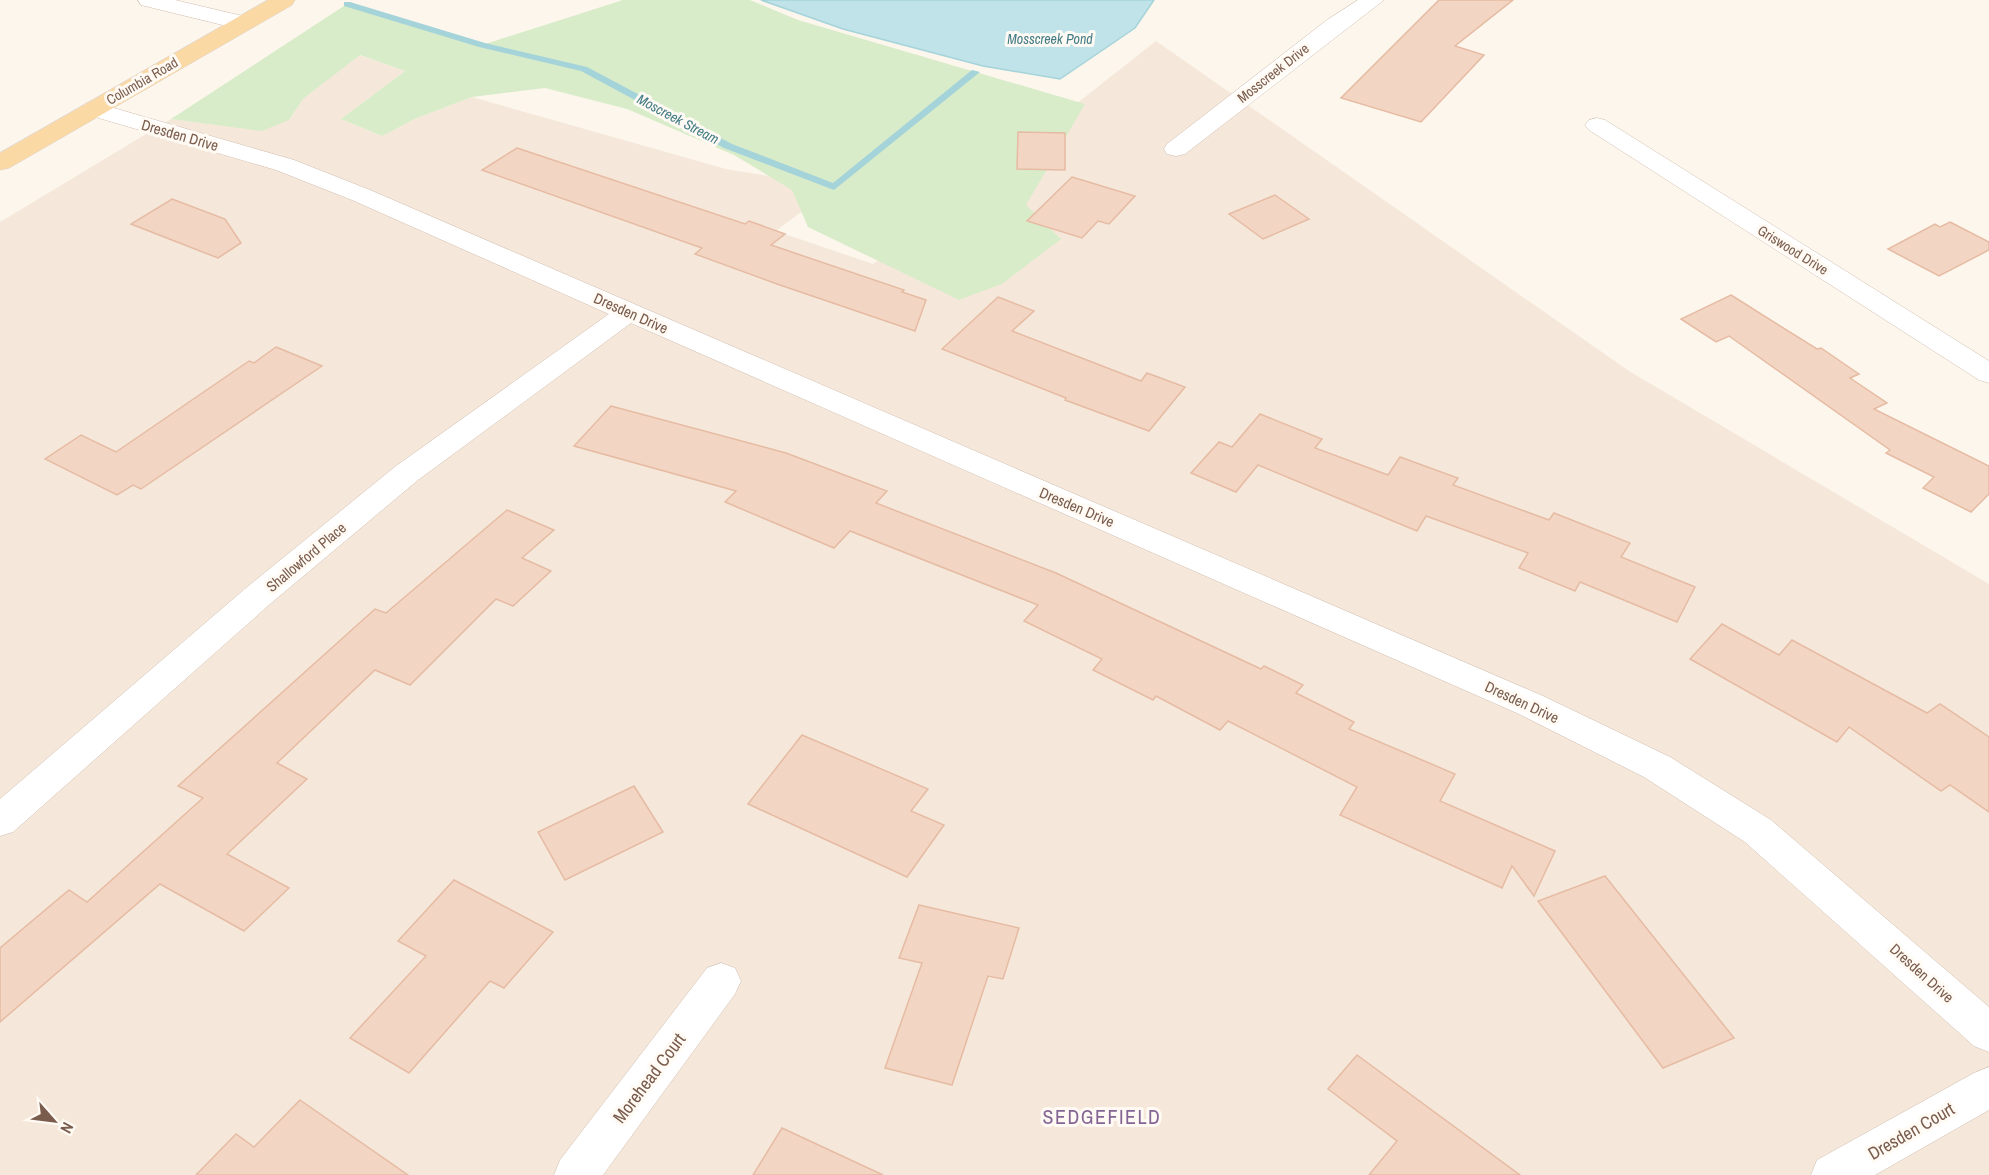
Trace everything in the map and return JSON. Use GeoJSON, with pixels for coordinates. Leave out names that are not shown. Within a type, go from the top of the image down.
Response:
{"type":"FeatureCollection","features":[{"type":"Feature","properties":{"kind":"main road","name":"Columbia Road"},"geometry":{"type":"LineString","coordinates":[[0,163],[284,0]]}},
{"type":"Feature","properties":{"kind":"street"},"geometry":{"type":"LineString","coordinates":[[149,0],[243,23]]}},
{"type":"Feature","properties":{"kind":"street","name":"Mosscreek Drive"},"geometry":{"type":"LineString","coordinates":[[1176,149],[1335,25],[1373,0]]}},
{"type":"Feature","properties":{"kind":"street","name":"Dresden Drive"},"geometry":{"type":"LineString","coordinates":[[93,109],[285,165],[361,195],[1498,690],[1657,766],[1758,831],[1989,1033]]}},
{"type":"Feature","properties":{"kind":"street","name":"Griswood Drive"},"geometry":{"type":"LineString","coordinates":[[1597,125],[1985,368]]}},
{"type":"Feature","properties":{"kind":"street","name":"Shallowford Place"},"geometry":{"type":"LineString","coordinates":[[0,821],[258,596],[407,473],[628,312]]}},
{"type":"Feature","properties":{"kind":"street","name":"Morehead Court"},"geometry":{"type":"LineString","coordinates":[[576,1175],[722,981]]}},
{"type":"Feature","properties":{"kind":"street","name":"Dresden Court"},"geometry":{"type":"LineString","coordinates":[[1833,1175],[1989,1087]]}},
{"type":"Feature","properties":{"kind":"shaded area"},"geometry":{"type":"Polygon","coordinates":[[[1156,41],[1629,371],[1989,584],[1989,1175],[0,1175],[0,222],[171,119],[205,123],[289,120],[303,99],[359,55],[405,71],[341,119],[382,136],[417,118],[472,97],[726,169],[834,187],[776,231],[873,264],[1156,41]]]}},
{"type":"Feature","properties":{"kind":"green space"},"geometry":{"type":"Polygon","coordinates":[[[623,0],[750,0],[798,20],[1085,104],[1026,205],[1061,239],[1002,284],[959,300],[808,227],[792,190],[734,155],[627,109],[545,88],[472,97],[417,118],[382,136],[341,119],[405,71],[360,55],[303,99],[289,120],[262,131],[171,119],[347,4],[482,45],[623,0]]]}},
{"type":"Feature","properties":{"kind":"water","name":"Mosscreek Pond"},"geometry":{"type":"Polygon","coordinates":[[[761,0],[1154,0],[1135,28],[1060,79],[983,66],[843,29],[761,0]]]}},
{"type":"Feature","properties":{"kind":"building"},"geometry":{"type":"Polygon","coordinates":[[[1439,0],[1513,0],[1455,46],[1484,55],[1421,122],[1341,98],[1439,0]]]}},
{"type":"Feature","properties":{"kind":"building"},"geometry":{"type":"Polygon","coordinates":[[[1018,132],[1065,133],[1065,170],[1017,169],[1018,132]]]}},
{"type":"Feature","properties":{"kind":"building"},"geometry":{"type":"Polygon","coordinates":[[[517,148],[745,224],[749,221],[785,234],[771,245],[904,290],[902,292],[926,300],[915,331],[695,254],[702,248],[482,170],[517,148]]]}},
{"type":"Feature","properties":{"kind":"building"},"geometry":{"type":"Polygon","coordinates":[[[1072,177],[1135,196],[1109,224],[1098,221],[1082,238],[1027,221],[1072,177]]]}},
{"type":"Feature","properties":{"kind":"building"},"geometry":{"type":"Polygon","coordinates":[[[1275,195],[1309,219],[1263,239],[1229,214],[1275,195]]]}},
{"type":"Feature","properties":{"kind":"building"},"geometry":{"type":"Polygon","coordinates":[[[172,199],[225,219],[241,243],[218,258],[131,224],[172,199]]]}},
{"type":"Feature","properties":{"kind":"building"},"geometry":{"type":"Polygon","coordinates":[[[1950,222],[1989,242],[1989,250],[1939,276],[1888,249],[1935,224],[1940,227],[1950,222]]]}},
{"type":"Feature","properties":{"kind":"building"},"geometry":{"type":"Polygon","coordinates":[[[1731,295],[1817,349],[1821,348],[1859,374],[1850,378],[1887,403],[1874,409],[1989,466],[1989,494],[1971,512],[1923,488],[1934,477],[1886,453],[1890,450],[1729,336],[1716,342],[1681,319],[1731,295]]]}},
{"type":"Feature","properties":{"kind":"building"},"geometry":{"type":"Polygon","coordinates":[[[998,297],[1034,311],[1012,331],[1141,381],[1147,373],[1185,387],[1149,431],[1065,400],[1066,398],[942,349],[998,297]]]}},
{"type":"Feature","properties":{"kind":"building"},"geometry":{"type":"Polygon","coordinates":[[[276,347],[322,366],[141,489],[133,485],[117,495],[45,459],[81,435],[116,452],[249,361],[254,363],[276,347]]]}},
{"type":"Feature","properties":{"kind":"building"},"geometry":{"type":"Polygon","coordinates":[[[611,406],[786,453],[887,491],[876,503],[1056,573],[1261,669],[1264,666],[1303,685],[1296,693],[1354,722],[1349,729],[1455,774],[1440,801],[1555,851],[1534,896],[1512,866],[1502,888],[1340,815],[1357,787],[1228,721],[1220,730],[1156,696],[1153,700],[1093,670],[1102,659],[1024,621],[1038,605],[850,531],[834,548],[725,502],[736,491],[574,446],[611,406]]]}},
{"type":"Feature","properties":{"kind":"building"},"geometry":{"type":"Polygon","coordinates":[[[1260,414],[1322,439],[1315,448],[1388,475],[1400,457],[1458,478],[1453,485],[1549,520],[1554,513],[1630,543],[1621,557],[1695,587],[1677,622],[1580,582],[1575,591],[1519,568],[1528,553],[1426,516],[1417,531],[1258,465],[1236,492],[1191,473],[1219,442],[1232,447],[1260,414]]]}},
{"type":"Feature","properties":{"kind":"building"},"geometry":{"type":"Polygon","coordinates":[[[507,510],[554,530],[522,558],[551,571],[513,606],[496,599],[410,685],[375,670],[277,763],[307,779],[227,854],[289,888],[244,931],[160,884],[0,1022],[0,948],[69,890],[87,902],[203,798],[178,786],[375,609],[386,613],[507,510]]]}},
{"type":"Feature","properties":{"kind":"building"},"geometry":{"type":"Polygon","coordinates":[[[1722,624],[1779,655],[1792,640],[1927,713],[1940,704],[1989,737],[1989,812],[1950,785],[1941,791],[1849,727],[1837,742],[1690,659],[1722,624]]]}},
{"type":"Feature","properties":{"kind":"building"},"geometry":{"type":"Polygon","coordinates":[[[802,735],[928,789],[911,811],[944,825],[907,877],[748,804],[802,735]]]}},
{"type":"Feature","properties":{"kind":"building"},"geometry":{"type":"Polygon","coordinates":[[[634,786],[663,832],[565,880],[538,832],[634,786]]]}},
{"type":"Feature","properties":{"kind":"building"},"geometry":{"type":"Polygon","coordinates":[[[1605,876],[1734,1038],[1663,1068],[1538,901],[1605,876]]]}},
{"type":"Feature","properties":{"kind":"building"},"geometry":{"type":"Polygon","coordinates":[[[454,880],[553,932],[504,988],[490,981],[409,1073],[350,1038],[426,956],[398,941],[454,880]]]}},
{"type":"Feature","properties":{"kind":"building"},"geometry":{"type":"Polygon","coordinates":[[[919,905],[1019,928],[1003,979],[988,976],[952,1085],[885,1068],[922,963],[899,958],[919,905]]]}},
{"type":"Feature","properties":{"kind":"building"},"geometry":{"type":"Polygon","coordinates":[[[1357,1055],[1520,1175],[1369,1175],[1397,1141],[1328,1089],[1357,1055]]]}},
{"type":"Feature","properties":{"kind":"building"},"geometry":{"type":"Polygon","coordinates":[[[300,1100],[408,1175],[196,1175],[236,1134],[254,1147],[300,1100]]]}},
{"type":"Feature","properties":{"kind":"building"},"geometry":{"type":"Polygon","coordinates":[[[782,1128],[883,1175],[753,1175],[782,1128]]]}},
{"type":"Feature","properties":{"kind":"waterway","name":"Moscreek Stream"},"geometry":{"type":"LineString","coordinates":[[347,4],[482,45],[584,69],[728,146],[834,187],[975,72]]}},
{"type":"Feature","properties":{"kind":"district","name":"SEDGEFIELD"},"geometry":{"type":"Point","coordinates":[1102,1116]}}]}
